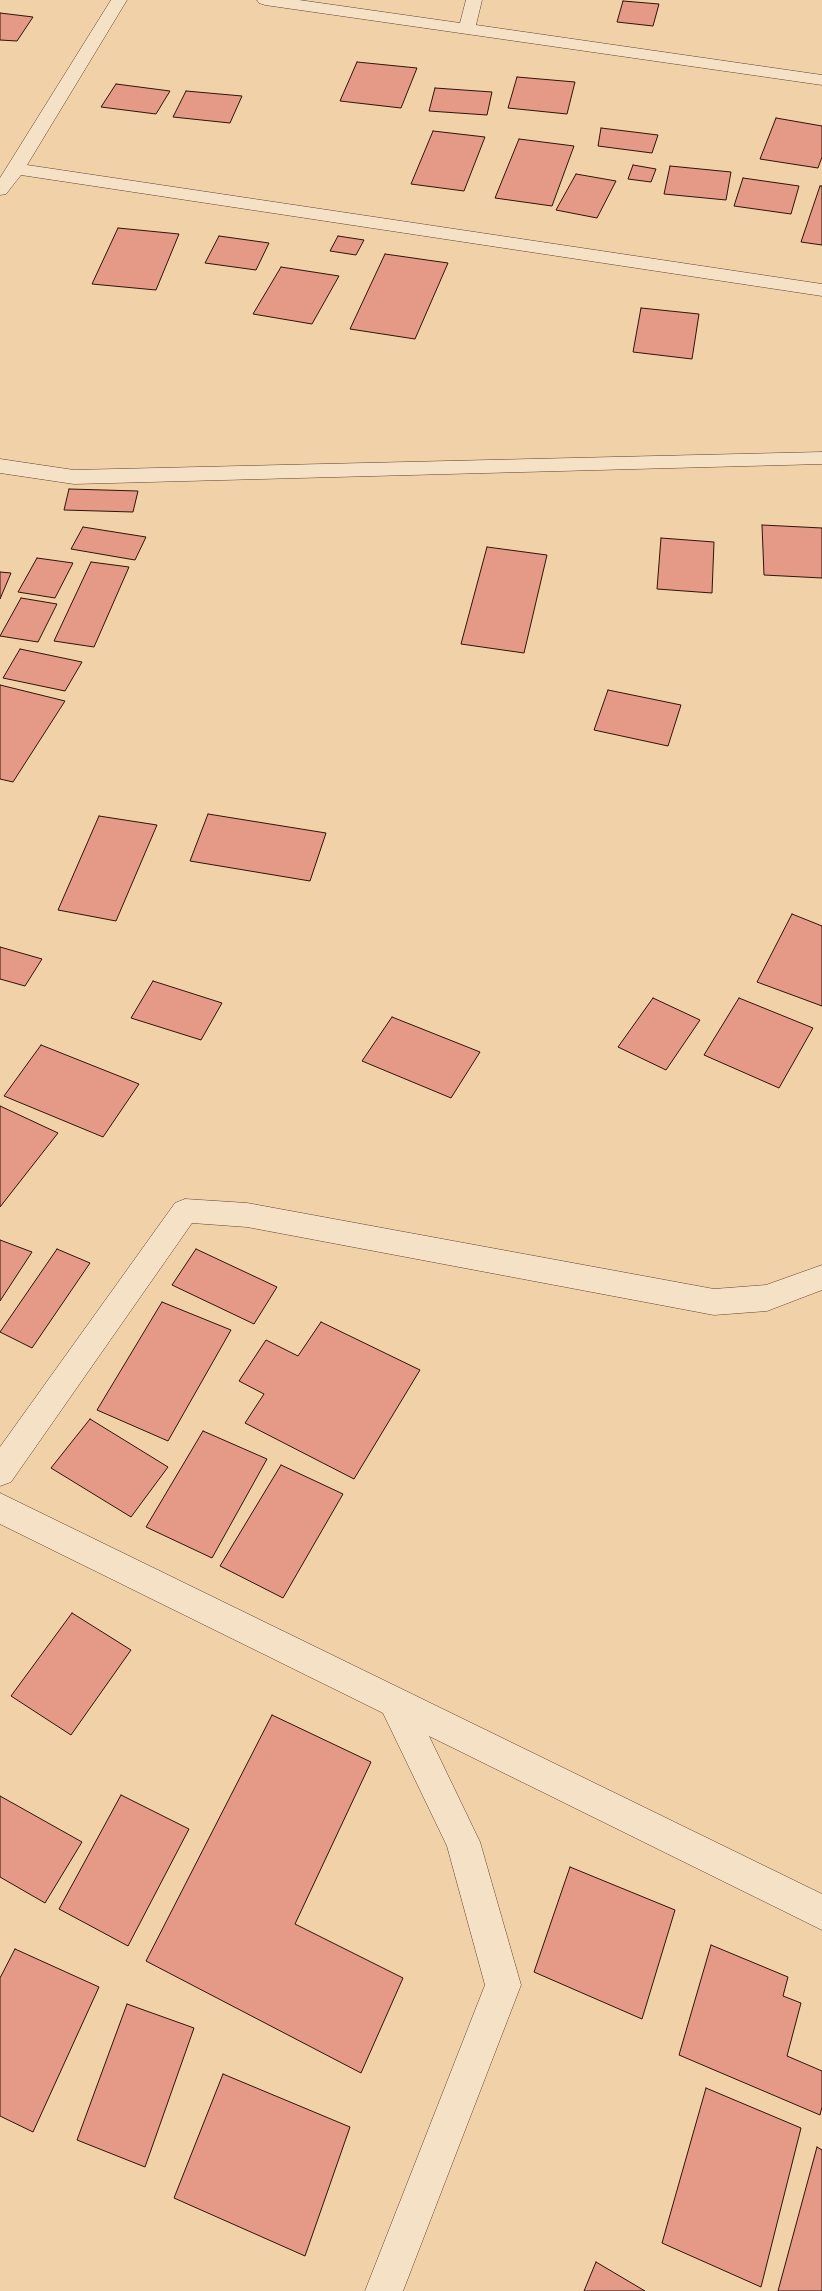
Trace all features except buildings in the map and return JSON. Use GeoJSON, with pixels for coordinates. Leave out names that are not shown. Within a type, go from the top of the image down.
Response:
{"type":"FeatureCollection","features":[{"type":"Feature","properties":{"kind":"street"},"geometry":{"type":"LineString","coordinates":[[0,190],[16,169],[119,0]]}},
{"type":"Feature","properties":{"kind":"street"},"geometry":{"type":"LineString","coordinates":[[265,0],[822,80]]}},
{"type":"Feature","properties":{"kind":"street"},"geometry":{"type":"LineString","coordinates":[[466,29],[474,0]]}},
{"type":"Feature","properties":{"kind":"street"},"geometry":{"type":"LineString","coordinates":[[16,169],[822,290]]}},
{"type":"Feature","properties":{"kind":"street"},"geometry":{"type":"LineString","coordinates":[[0,466],[74,477],[822,458]]}},
{"type":"Feature","properties":{"kind":"street"},"geometry":{"type":"LineString","coordinates":[[0,1472],[185,1211],[247,1214],[714,1302],[767,1298],[822,1277]]}},
{"type":"Feature","properties":{"kind":"street"},"geometry":{"type":"LineString","coordinates":[[0,1508],[822,1912]]}},
{"type":"Feature","properties":{"kind":"street"},"geometry":{"type":"LineString","coordinates":[[384,2291],[502,1985],[463,1842],[396,1704]]}}]}
